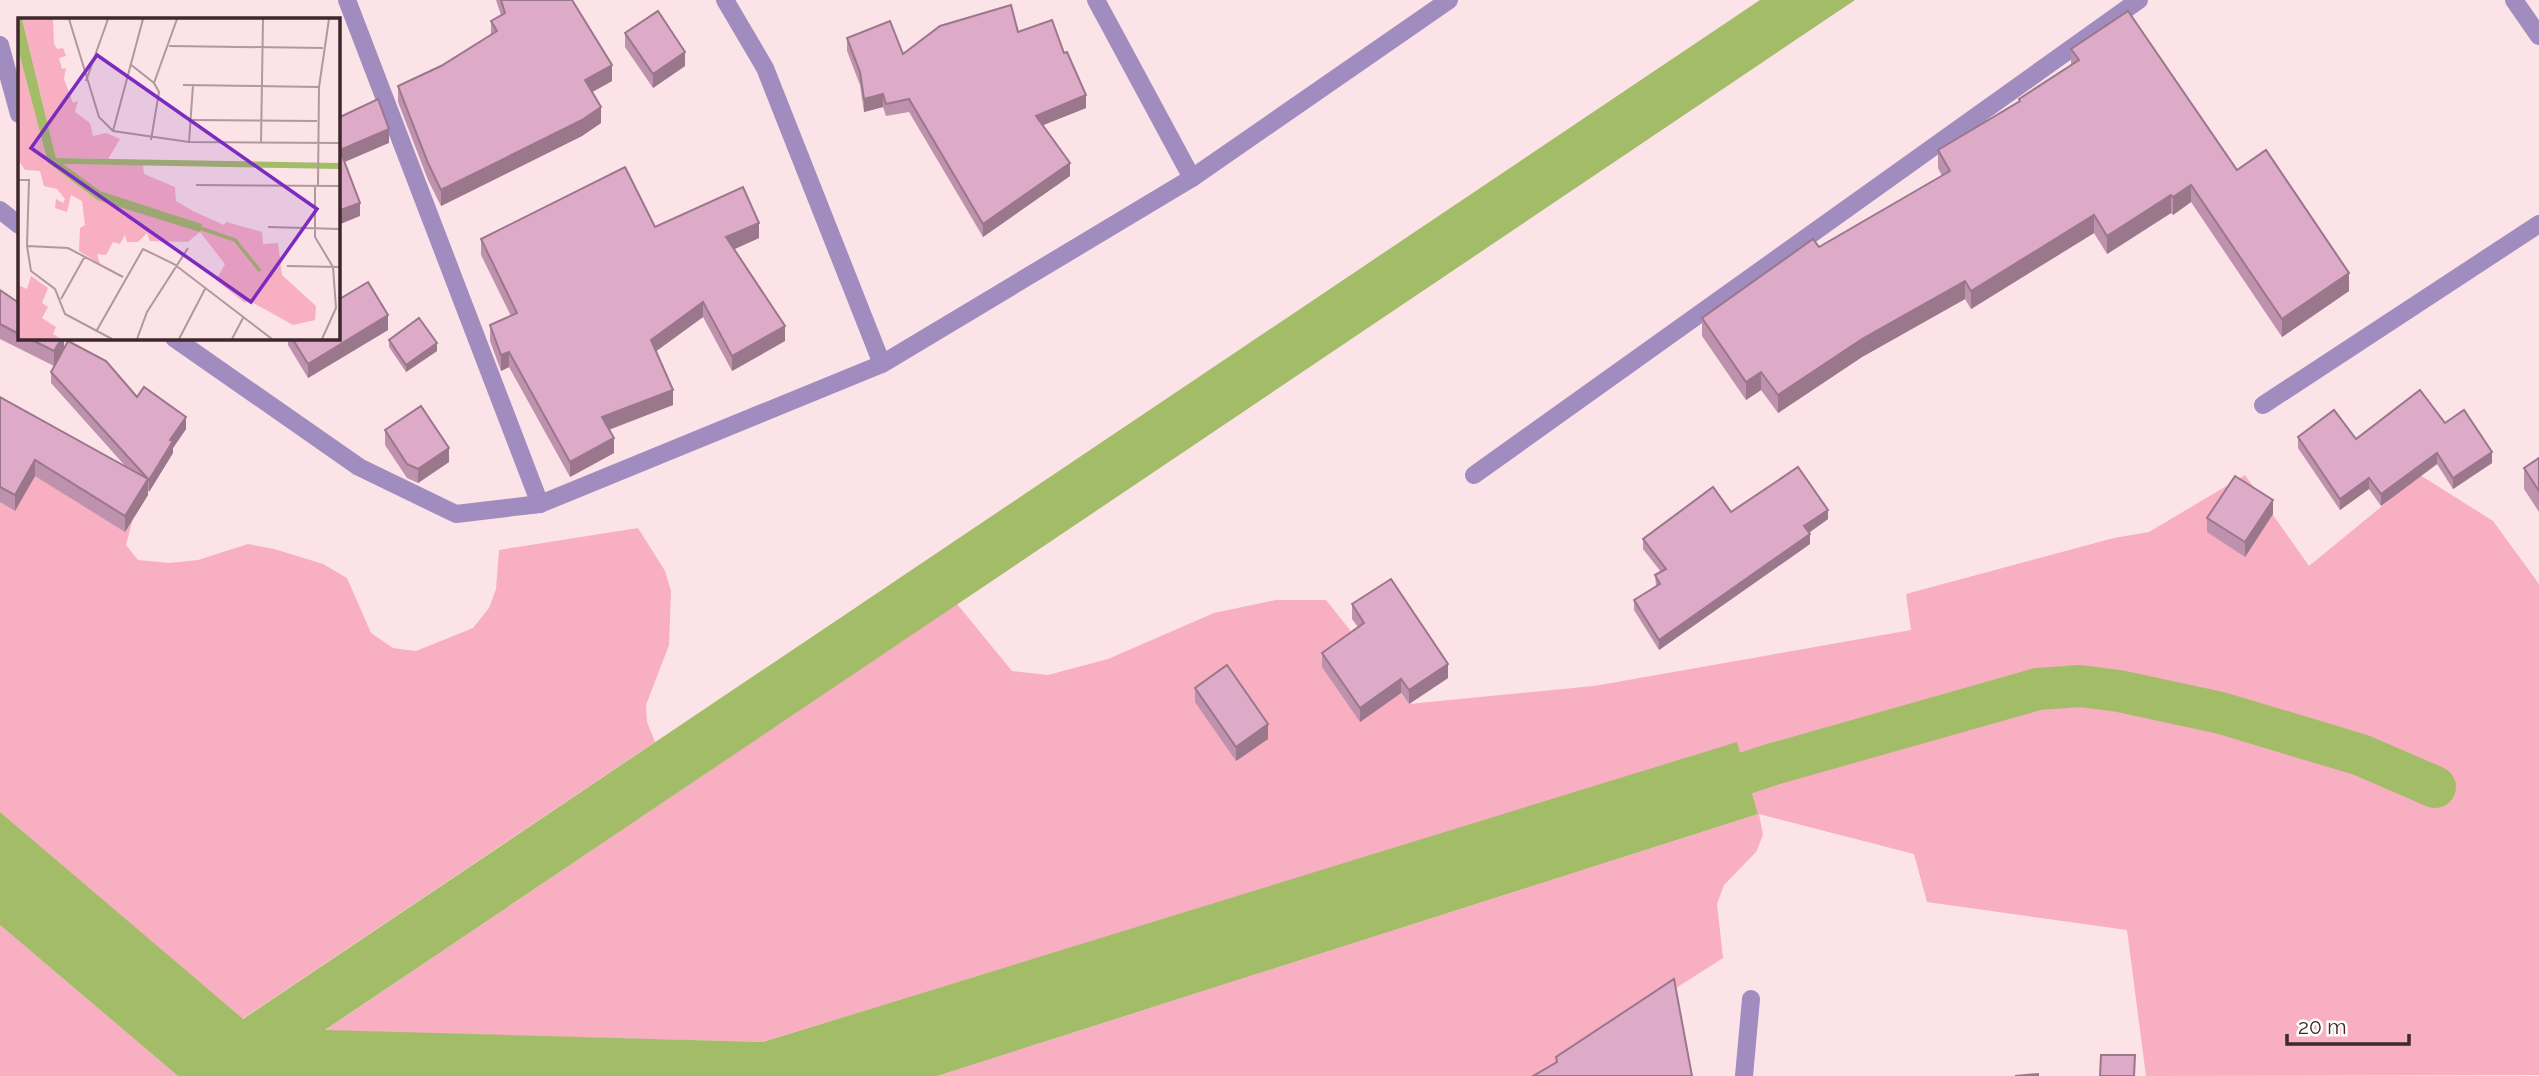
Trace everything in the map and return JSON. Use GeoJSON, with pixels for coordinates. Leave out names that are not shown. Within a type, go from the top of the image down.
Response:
{"type":"FeatureCollection","features":[{"type":"Feature","properties":{"kind":"street"},"geometry":{"type":"LineString","coordinates":[[347,0],[540,504]]}},
{"type":"Feature","properties":{"kind":"street"},"geometry":{"type":"LineString","coordinates":[[725,0],[765,68],[882,364]]}},
{"type":"Feature","properties":{"kind":"street"},"geometry":{"type":"LineString","coordinates":[[1096,0],[1192,178]]}},
{"type":"Feature","properties":{"kind":"street"},"geometry":{"type":"LineString","coordinates":[[177,340],[359,467],[456,514],[540,504],[882,364],[1192,178],[1449,0]]}},
{"type":"Feature","properties":{"kind":"street"},"geometry":{"type":"LineString","coordinates":[[1474,475],[2139,0]]}},
{"type":"Feature","properties":{"kind":"street"},"geometry":{"type":"LineString","coordinates":[[2514,0],[2539,36]]}},
{"type":"Feature","properties":{"kind":"street"},"geometry":{"type":"LineString","coordinates":[[0,46],[18,110]]}},
{"type":"Feature","properties":{"kind":"street"},"geometry":{"type":"LineString","coordinates":[[0,210],[18,224]]}},
{"type":"Feature","properties":{"kind":"street"},"geometry":{"type":"LineString","coordinates":[[2263,405],[2539,224]]}},
{"type":"Feature","properties":{"kind":"street"},"geometry":{"type":"LineString","coordinates":[[1744,1076],[1751,999]]}},
{"type":"Feature","properties":{"kind":"shaded area"},"geometry":{"type":"Polygon","coordinates":[[[1760,0],[1855,0],[325,1030],[763,1042],[1737,742],[1758,814],[937,1076],[178,1076],[0,925],[0,812],[243,1019],[1760,0]]]}},
{"type":"Feature","properties":{"kind":"shaded area"},"geometry":{"type":"Polygon","coordinates":[[[0,451],[80,504],[109,459],[133,518],[126,545],[138,560],[169,563],[198,560],[248,544],[323,564],[347,578],[371,633],[393,648],[416,651],[473,628],[489,608],[496,589],[499,550],[638,528],[665,571],[671,591],[669,645],[646,705],[647,722],[655,742],[242,1019],[0,812],[0,451]]]}},
{"type":"Feature","properties":{"kind":"shaded area"},"geometry":{"type":"Polygon","coordinates":[[[2245,475],[2309,566],[2420,475],[2493,521],[2539,584],[2539,1075],[2146,1076],[2127,930],[1927,902],[1914,854],[1759,814],[1763,835],[1756,852],[1724,885],[1717,904],[1723,958],[1538,1076],[937,1076],[1758,814],[1737,743],[763,1042],[324,1031],[957,604],[1012,671],[1048,675],[1108,659],[1214,613],[1276,600],[1326,600],[1409,704],[1594,686],[1911,630],[1906,594],[2114,538],[2149,532],[2245,475]]]}},
{"type":"Feature","properties":{"kind":"shaded area"},"geometry":{"type":"Polygon","coordinates":[[[0,925],[178,1076],[0,1076],[0,925]]]}},
{"type":"Feature","properties":{"kind":"building"},"geometry":{"type":"Polygon","coordinates":[[[501,0],[572,0],[612,65],[585,80],[601,107],[582,120],[441,190],[398,86],[441,66],[497,31],[491,21],[505,13],[501,0]]]}},
{"type":"Feature","properties":{"kind":"building"},"geometry":{"type":"Polygon","coordinates":[[[1011,5],[1018,32],[1052,20],[1064,53],[1067,52],[1086,95],[1036,116],[1070,163],[983,224],[909,99],[886,104],[883,94],[864,99],[860,72],[847,38],[890,21],[903,54],[940,26],[1011,5]]]}},
{"type":"Feature","properties":{"kind":"building"},"geometry":{"type":"Polygon","coordinates":[[[658,11],[685,52],[653,74],[625,33],[658,11]]]}},
{"type":"Feature","properties":{"kind":"building"},"geometry":{"type":"Polygon","coordinates":[[[2128,11],[2237,170],[2266,150],[2349,273],[2282,319],[2191,185],[2107,236],[2094,215],[1971,291],[1965,281],[1862,339],[1778,395],[1761,372],[1746,382],[1702,318],[1813,239],[1819,247],[1950,171],[1938,150],[2020,101],[2019,99],[2079,60],[2071,49],[2128,11]]]}},
{"type":"Feature","properties":{"kind":"building"},"geometry":{"type":"Polygon","coordinates":[[[378,99],[389,129],[340,150],[340,117],[378,99]]]}},
{"type":"Feature","properties":{"kind":"building"},"geometry":{"type":"Polygon","coordinates":[[[340,150],[360,203],[340,210],[340,150]]]}},
{"type":"Feature","properties":{"kind":"building"},"geometry":{"type":"Polygon","coordinates":[[[625,167],[655,227],[743,187],[759,223],[726,237],[785,326],[732,356],[703,302],[651,340],[673,390],[602,417],[614,438],[570,462],[509,352],[501,355],[490,325],[517,313],[481,239],[625,167]]]}},
{"type":"Feature","properties":{"kind":"building"},"geometry":{"type":"Polygon","coordinates":[[[368,282],[388,315],[308,364],[293,340],[340,340],[340,299],[368,282]]]}},
{"type":"Feature","properties":{"kind":"building"},"geometry":{"type":"Polygon","coordinates":[[[0,290],[18,302],[18,333],[0,324],[0,290]]]}},
{"type":"Feature","properties":{"kind":"building"},"geometry":{"type":"Polygon","coordinates":[[[419,318],[437,343],[406,365],[389,340],[419,318]]]}},
{"type":"Feature","properties":{"kind":"building"},"geometry":{"type":"Polygon","coordinates":[[[32,340],[61,340],[54,351],[32,340]]]}},
{"type":"Feature","properties":{"kind":"building"},"geometry":{"type":"Polygon","coordinates":[[[68,341],[106,361],[137,397],[144,387],[186,417],[170,440],[173,441],[149,480],[51,372],[68,341]]]}},
{"type":"Feature","properties":{"kind":"building"},"geometry":{"type":"Polygon","coordinates":[[[2420,390],[2445,423],[2464,410],[2492,452],[2453,478],[2437,453],[2381,494],[2369,478],[2340,499],[2298,437],[2334,410],[2356,439],[2420,390]]]}},
{"type":"Feature","properties":{"kind":"building"},"geometry":{"type":"Polygon","coordinates":[[[0,397],[148,479],[125,516],[35,460],[15,495],[0,487],[0,397]]]}},
{"type":"Feature","properties":{"kind":"building"},"geometry":{"type":"Polygon","coordinates":[[[421,406],[449,448],[418,469],[407,464],[385,430],[421,406]]]}},
{"type":"Feature","properties":{"kind":"building"},"geometry":{"type":"Polygon","coordinates":[[[2539,458],[2539,491],[2524,468],[2539,458]]]}},
{"type":"Feature","properties":{"kind":"building"},"geometry":{"type":"Polygon","coordinates":[[[1798,467],[1828,510],[1804,526],[1810,534],[1659,640],[1634,600],[1660,584],[1655,575],[1666,569],[1643,539],[1713,487],[1731,512],[1798,467]]]}},
{"type":"Feature","properties":{"kind":"building"},"geometry":{"type":"Polygon","coordinates":[[[2235,476],[2273,500],[2245,542],[2207,518],[2235,476]]]}},
{"type":"Feature","properties":{"kind":"building"},"geometry":{"type":"Polygon","coordinates":[[[1391,579],[1448,664],[1409,690],[1401,679],[1360,708],[1322,653],[1364,623],[1352,604],[1391,579]]]}},
{"type":"Feature","properties":{"kind":"building"},"geometry":{"type":"Polygon","coordinates":[[[1227,665],[1268,724],[1236,747],[1195,688],[1227,665]]]}},
{"type":"Feature","properties":{"kind":"building"},"geometry":{"type":"Polygon","coordinates":[[[1674,979],[1692,1076],[1533,1076],[1557,1062],[1556,1057],[1674,979]]]}},
{"type":"Feature","properties":{"kind":"building"},"geometry":{"type":"Polygon","coordinates":[[[2101,1055],[2135,1055],[2134,1076],[2100,1076],[2101,1055]]]}},
{"type":"Feature","properties":{"kind":"waterway"},"geometry":{"type":"LineString","coordinates":[[1692,791],[1770,765],[2038,689],[2080,686],[2119,691],[2221,713],[2361,755],[2435,787]]}}]}
